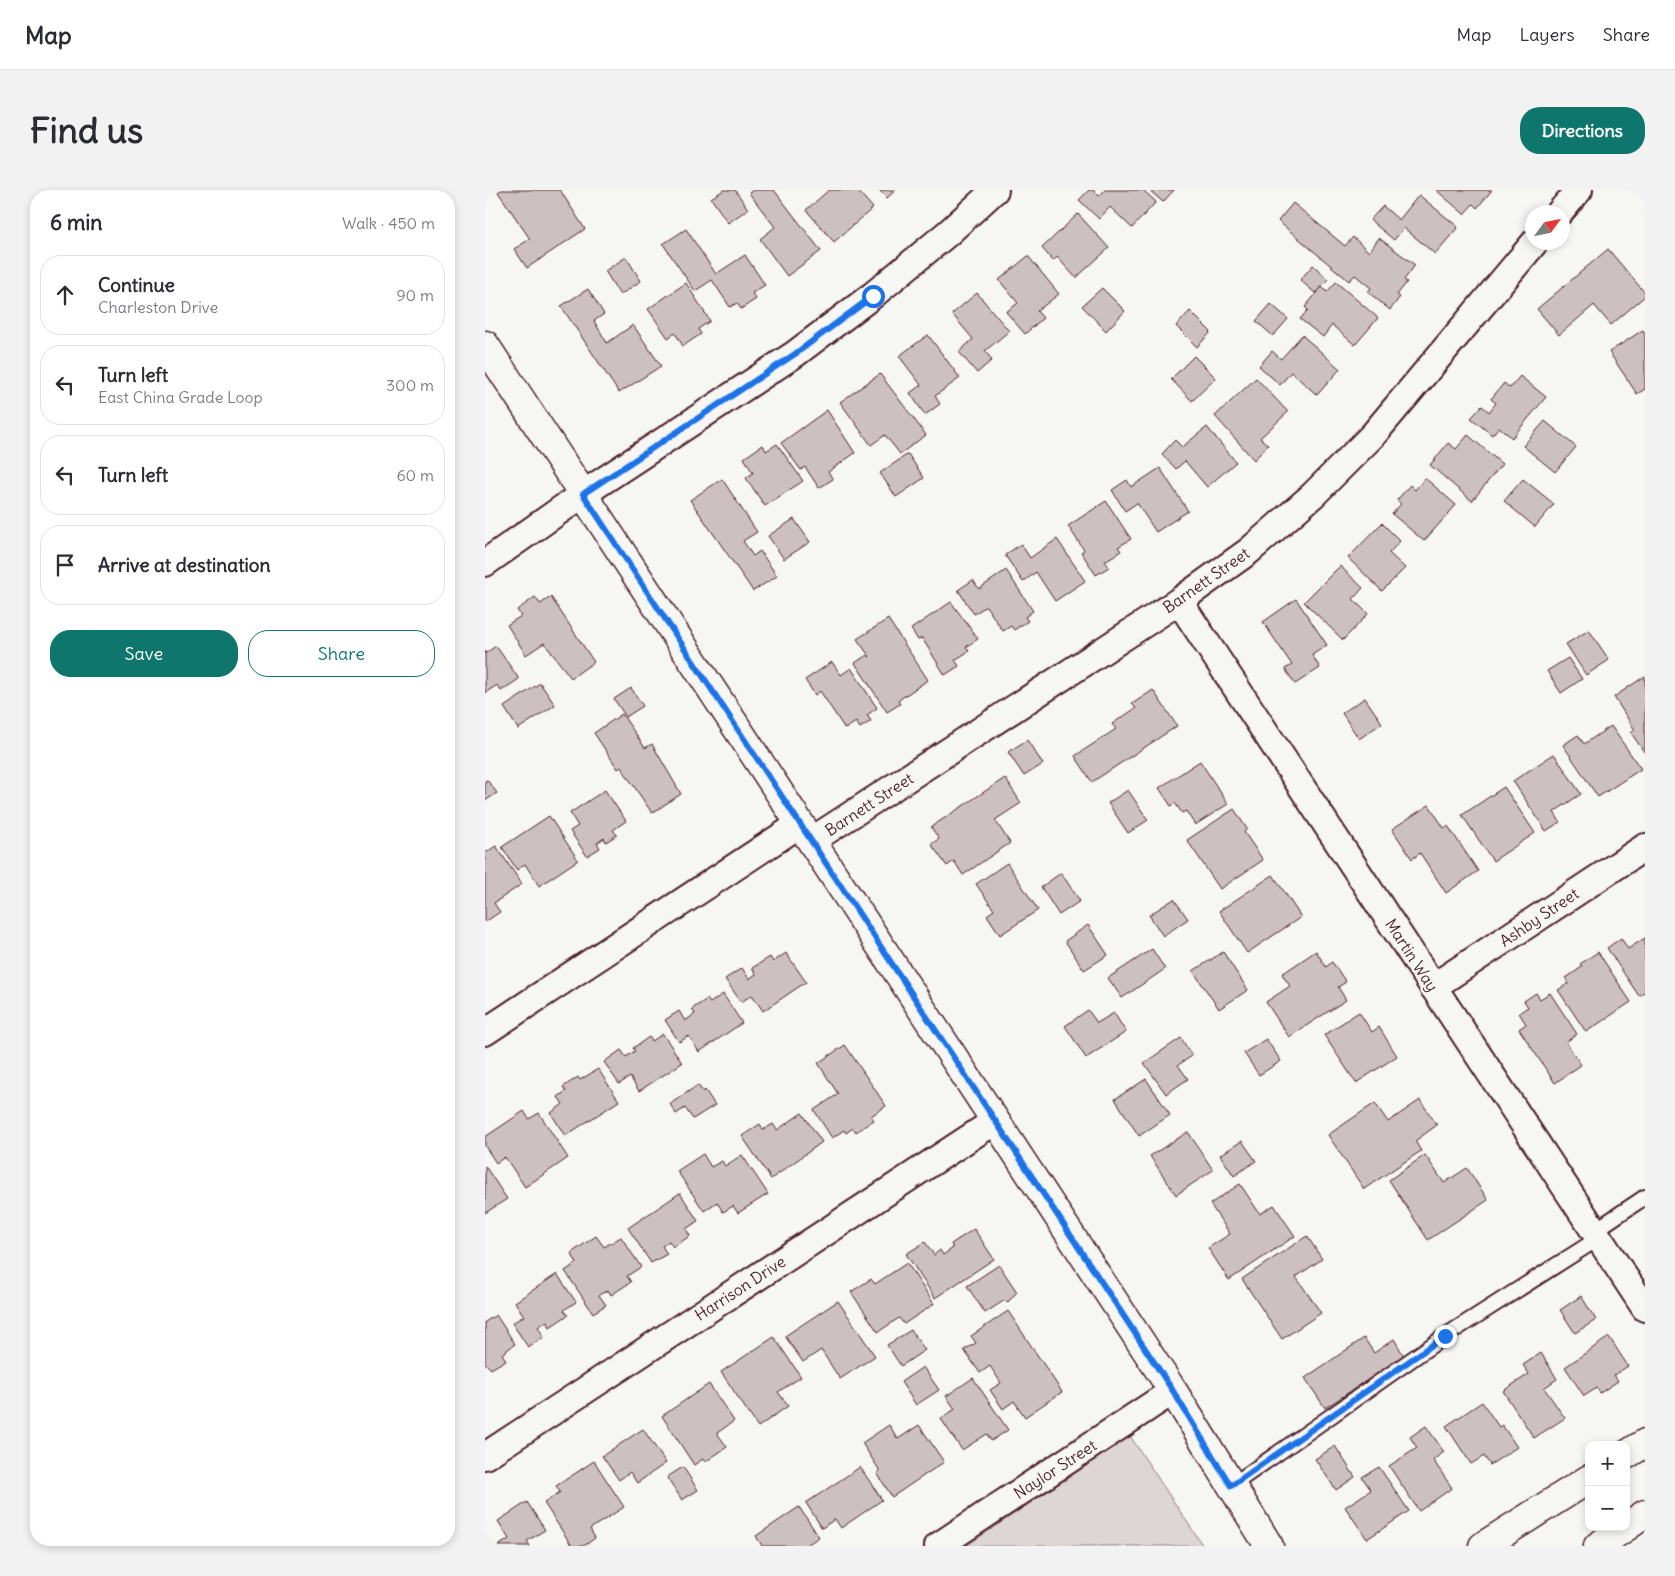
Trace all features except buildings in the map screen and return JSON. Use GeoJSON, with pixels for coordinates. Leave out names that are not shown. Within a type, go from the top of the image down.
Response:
{"type":"FeatureCollection","features":[{"type":"Feature","properties":{"kind":"main road"},"geometry":{"type":"LineString","coordinates":[[485,345],[1173,1391],[1269,1546]]}},
{"type":"Feature","properties":{"kind":"main road"},"geometry":{"type":"LineString","coordinates":[[1630,1452],[1645,1442]]}},
{"type":"Feature","properties":{"kind":"main road"},"geometry":{"type":"LineString","coordinates":[[1483,1546],[1585,1482]]}},
{"type":"Feature","properties":{"kind":"main road"},"geometry":{"type":"LineString","coordinates":[[1630,1524],[1645,1514]]}},
{"type":"Feature","properties":{"kind":"main road"},"geometry":{"type":"LineString","coordinates":[[1598,1546],[1620,1531]]}},
{"type":"Feature","properties":{"kind":"street"},"geometry":{"type":"LineString","coordinates":[[485,564],[583,494],[795,354],[873,296],[948,233],[995,190]]}},
{"type":"Feature","properties":{"kind":"street"},"geometry":{"type":"LineString","coordinates":[[1566,205],[1579,190]]}},
{"type":"Feature","properties":{"kind":"street","name":"Barnett Street"},"geometry":{"type":"LineString","coordinates":[[485,1032],[1179,601],[1249,551],[1313,495],[1373,434],[1528,250]]}},
{"type":"Feature","properties":{"kind":"street","name":"Martin Way"},"geometry":{"type":"LineString","coordinates":[[1179,601],[1645,1308]]}},
{"type":"Feature","properties":{"kind":"street","name":"Ashby Street"},"geometry":{"type":"LineString","coordinates":[[1433,987],[1645,847]]}},
{"type":"Feature","properties":{"kind":"street","name":"Harrison Drive"},"geometry":{"type":"LineString","coordinates":[[485,1456],[995,1121]]}},
{"type":"Feature","properties":{"kind":"street","name":"Naylor Street"},"geometry":{"type":"LineString","coordinates":[[938,1546],[1173,1391]]}},
{"type":"Feature","properties":{"kind":"lane"},"geometry":{"type":"LineString","coordinates":[[1231,1486],[1445,1336],[1596,1234],[1645,1197]]}},
{"type":"Feature","properties":{"kind":"shaded area"},"geometry":{"type":"Polygon","coordinates":[[[1130,1436],[1203,1546],[966,1546],[1130,1436]]]}},
{"type":"Feature","properties":{"kind":"route"},"geometry":{"type":"LineString","coordinates":[[873,296],[795,354],[583,494],[1173,1391],[1231,1486],[1445,1336]]}}]}
